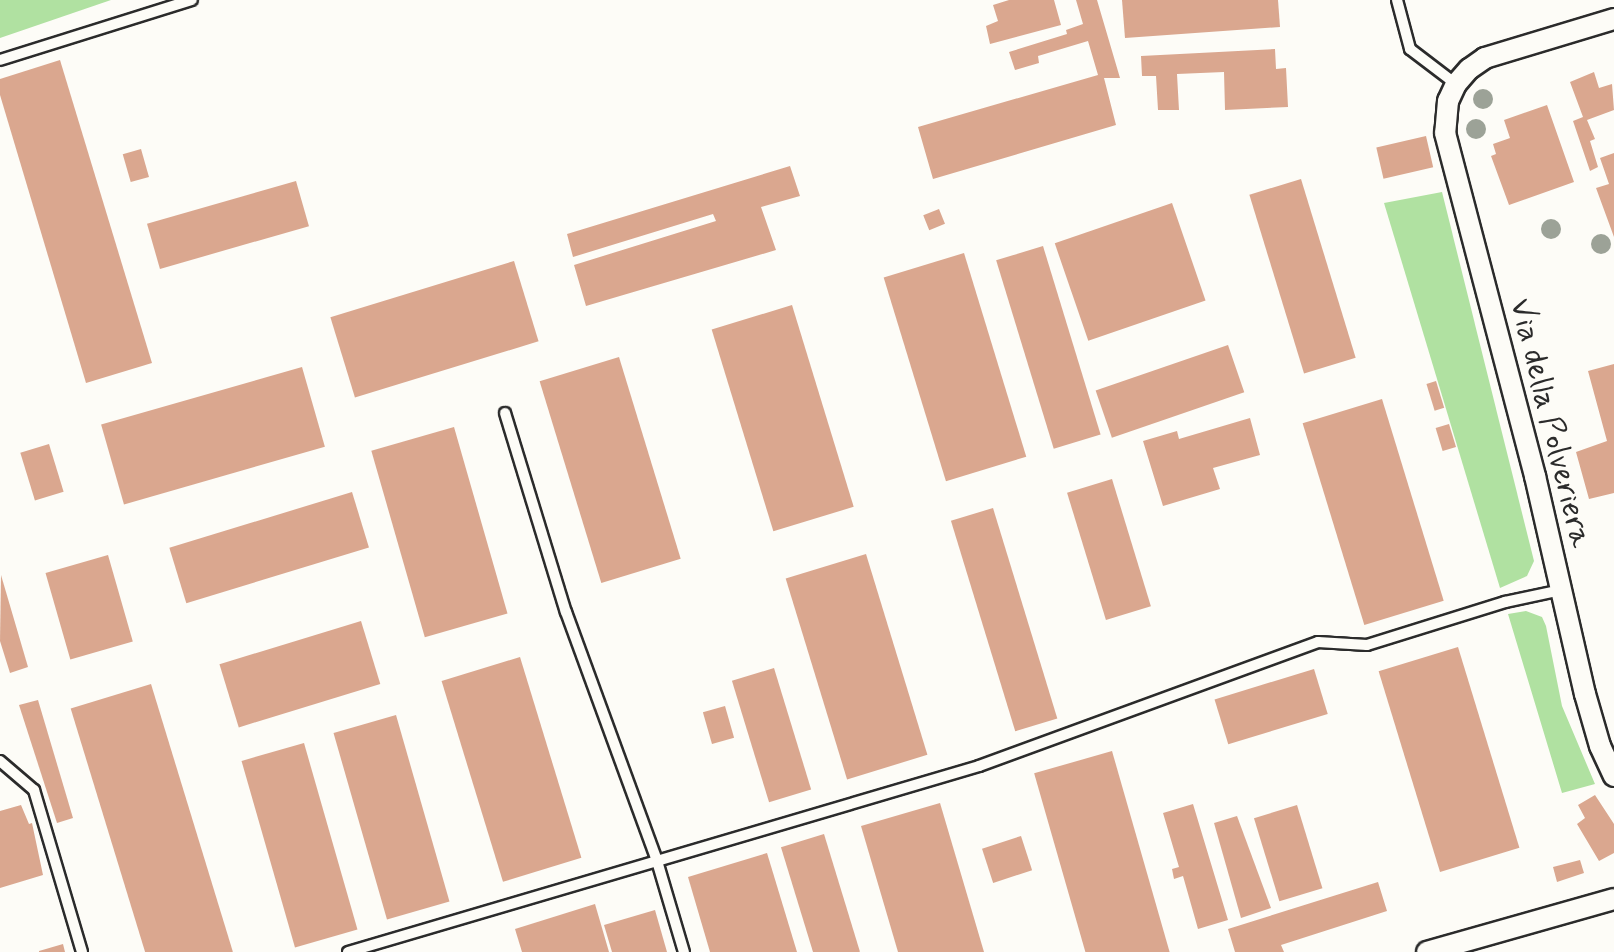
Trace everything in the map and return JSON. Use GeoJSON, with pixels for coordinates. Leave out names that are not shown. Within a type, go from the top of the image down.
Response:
{"type":"FeatureCollection","features":[{"type":"Feature","properties":{"kind":"street"},"geometry":{"type":"LineString","coordinates":[[1456,84],[1485,58],[1614,19]]}},
{"type":"Feature","properties":{"kind":"street","name":"Via della Polveriera"},"geometry":{"type":"LineString","coordinates":[[1456,84],[1445,118],[1447,148],[1535,476],[1585,694],[1600,746],[1614,776]]}},
{"type":"Feature","properties":{"kind":"street"},"geometry":{"type":"LineString","coordinates":[[1427,952],[1614,899]]}},
{"type":"Feature","properties":{"kind":"lane"},"geometry":{"type":"LineString","coordinates":[[0,60],[192,0]]}},
{"type":"Feature","properties":{"kind":"lane"},"geometry":{"type":"LineString","coordinates":[[1397,0],[1410,49],[1456,84]]}},
{"type":"Feature","properties":{"kind":"lane"},"geometry":{"type":"LineString","coordinates":[[505,413],[566,612],[657,861],[684,952]]}},
{"type":"Feature","properties":{"kind":"lane"},"geometry":{"type":"LineString","coordinates":[[348,952],[979,766],[1318,642],[1367,645],[1505,602],[1561,590]]}},
{"type":"Feature","properties":{"kind":"lane"},"geometry":{"type":"LineString","coordinates":[[0,761],[34,790],[82,952]]}},
{"type":"Feature","properties":{"kind":"green space"},"geometry":{"type":"Polygon","coordinates":[[[0,0],[111,0],[0,38],[0,0]]]}},
{"type":"Feature","properties":{"kind":"green space"},"geometry":{"type":"Polygon","coordinates":[[[1442,192],[1534,561],[1527,576],[1500,588],[1384,203],[1442,192]]]}},
{"type":"Feature","properties":{"kind":"green space"},"geometry":{"type":"Polygon","coordinates":[[[1526,611],[1542,617],[1546,626],[1562,706],[1595,784],[1562,793],[1508,614],[1526,611]]]}},
{"type":"Feature","properties":{"kind":"building"},"geometry":{"type":"Polygon","coordinates":[[[1009,0],[1054,0],[1061,25],[990,44],[986,26],[998,21],[993,5],[1009,0]]]}},
{"type":"Feature","properties":{"kind":"building"},"geometry":{"type":"Polygon","coordinates":[[[1076,0],[1097,0],[1120,78],[1104,78],[1116,125],[933,179],[918,127],[1098,75],[1088,41],[1038,56],[1039,63],[1015,70],[1009,52],[1067,34],[1066,30],[1083,24],[1076,0]]]}},
{"type":"Feature","properties":{"kind":"building"},"geometry":{"type":"Polygon","coordinates":[[[1122,0],[1278,0],[1280,27],[1125,38],[1122,0]]]}},
{"type":"Feature","properties":{"kind":"building"},"geometry":{"type":"Polygon","coordinates":[[[1275,49],[1276,69],[1286,68],[1288,107],[1225,110],[1224,72],[1177,74],[1179,110],[1158,110],[1156,76],[1142,76],[1141,56],[1275,49]]]}},
{"type":"Feature","properties":{"kind":"building"},"geometry":{"type":"Polygon","coordinates":[[[60,60],[152,363],[86,383],[0,95],[0,79],[60,60]]]}},
{"type":"Feature","properties":{"kind":"building"},"geometry":{"type":"Polygon","coordinates":[[[1594,72],[1599,88],[1612,84],[1614,110],[1587,120],[1595,139],[1590,141],[1598,167],[1590,171],[1573,121],[1583,117],[1570,82],[1594,72]]]}},
{"type":"Feature","properties":{"kind":"building"},"geometry":{"type":"Polygon","coordinates":[[[1547,105],[1574,182],[1509,205],[1491,156],[1496,154],[1493,144],[1510,138],[1504,120],[1547,105]]]}},
{"type":"Feature","properties":{"kind":"building"},"geometry":{"type":"Polygon","coordinates":[[[1426,136],[1433,167],[1384,179],[1376,147],[1426,136]]]}},
{"type":"Feature","properties":{"kind":"building"},"geometry":{"type":"Polygon","coordinates":[[[141,149],[149,177],[131,182],[123,154],[141,149]]]}},
{"type":"Feature","properties":{"kind":"building"},"geometry":{"type":"Polygon","coordinates":[[[1614,153],[1614,237],[1596,188],[1609,184],[1600,158],[1614,153]]]}},
{"type":"Feature","properties":{"kind":"building"},"geometry":{"type":"Polygon","coordinates":[[[790,166],[800,196],[761,207],[776,250],[586,306],[574,265],[716,221],[713,214],[573,257],[567,234],[790,166]]]}},
{"type":"Feature","properties":{"kind":"building"},"geometry":{"type":"Polygon","coordinates":[[[1301,179],[1356,358],[1304,374],[1249,195],[1301,179]]]}},
{"type":"Feature","properties":{"kind":"building"},"geometry":{"type":"Polygon","coordinates":[[[296,181],[309,226],[160,269],[147,224],[296,181]]]}},
{"type":"Feature","properties":{"kind":"building"},"geometry":{"type":"Polygon","coordinates":[[[1172,203],[1206,300],[1088,341],[1055,243],[1172,203]]]}},
{"type":"Feature","properties":{"kind":"building"},"geometry":{"type":"Polygon","coordinates":[[[939,209],[945,224],[929,230],[923,215],[939,209]]]}},
{"type":"Feature","properties":{"kind":"building"},"geometry":{"type":"Polygon","coordinates":[[[1043,246],[1101,434],[1054,449],[996,260],[1043,246]]]}},
{"type":"Feature","properties":{"kind":"building"},"geometry":{"type":"Polygon","coordinates":[[[964,253],[1026,457],[946,481],[884,278],[964,253]]]}},
{"type":"Feature","properties":{"kind":"building"},"geometry":{"type":"Polygon","coordinates":[[[514,261],[539,341],[355,397],[330,317],[514,261]]]}},
{"type":"Feature","properties":{"kind":"building"},"geometry":{"type":"Polygon","coordinates":[[[792,305],[854,507],[773,531],[712,330],[792,305]]]}},
{"type":"Feature","properties":{"kind":"building"},"geometry":{"type":"Polygon","coordinates":[[[1228,345],[1244,392],[1112,438],[1096,391],[1228,345]]]}},
{"type":"Feature","properties":{"kind":"building"},"geometry":{"type":"Polygon","coordinates":[[[619,357],[681,559],[601,583],[540,381],[619,357]]]}},
{"type":"Feature","properties":{"kind":"building"},"geometry":{"type":"Polygon","coordinates":[[[1614,364],[1614,493],[1589,499],[1576,452],[1607,441],[1588,371],[1614,364]]]}},
{"type":"Feature","properties":{"kind":"building"},"geometry":{"type":"Polygon","coordinates":[[[302,367],[325,447],[124,504],[101,425],[302,367]]]}},
{"type":"Feature","properties":{"kind":"building"},"geometry":{"type":"Polygon","coordinates":[[[1436,381],[1444,408],[1435,411],[1426,384],[1436,381]]]}},
{"type":"Feature","properties":{"kind":"building"},"geometry":{"type":"Polygon","coordinates":[[[1382,399],[1444,601],[1364,625],[1303,423],[1382,399]]]}},
{"type":"Feature","properties":{"kind":"building"},"geometry":{"type":"Polygon","coordinates":[[[1250,418],[1260,455],[1213,468],[1220,489],[1163,506],[1143,441],[1177,431],[1179,439],[1250,418]]]}},
{"type":"Feature","properties":{"kind":"building"},"geometry":{"type":"Polygon","coordinates":[[[1449,424],[1456,447],[1443,451],[1436,428],[1449,424]]]}},
{"type":"Feature","properties":{"kind":"building"},"geometry":{"type":"Polygon","coordinates":[[[454,427],[507,613],[425,637],[371,451],[454,427]]]}},
{"type":"Feature","properties":{"kind":"building"},"geometry":{"type":"Polygon","coordinates":[[[49,444],[64,492],[35,501],[20,453],[49,444]]]}},
{"type":"Feature","properties":{"kind":"building"},"geometry":{"type":"Polygon","coordinates":[[[1112,479],[1151,606],[1106,620],[1067,493],[1112,479]]]}},
{"type":"Feature","properties":{"kind":"building"},"geometry":{"type":"Polygon","coordinates":[[[352,492],[369,547],[186,603],[169,548],[352,492]]]}},
{"type":"Feature","properties":{"kind":"building"},"geometry":{"type":"Polygon","coordinates":[[[993,508],[1057,718],[1015,731],[951,521],[993,508]]]}},
{"type":"Feature","properties":{"kind":"building"},"geometry":{"type":"Polygon","coordinates":[[[866,554],[927,755],[847,779],[786,579],[866,554]]]}},
{"type":"Feature","properties":{"kind":"building"},"geometry":{"type":"Polygon","coordinates":[[[108,555],[133,642],[70,659],[46,573],[108,555]]]}},
{"type":"Feature","properties":{"kind":"building"},"geometry":{"type":"Polygon","coordinates":[[[1,575],[28,667],[10,673],[0,641],[1,575]]]}},
{"type":"Feature","properties":{"kind":"building"},"geometry":{"type":"Polygon","coordinates":[[[361,621],[380,684],[239,727],[219,664],[361,621]]]}},
{"type":"Feature","properties":{"kind":"building"},"geometry":{"type":"Polygon","coordinates":[[[1458,647],[1519,848],[1440,872],[1379,671],[1458,647]]]}},
{"type":"Feature","properties":{"kind":"building"},"geometry":{"type":"Polygon","coordinates":[[[520,657],[581,858],[503,882],[442,681],[520,657]]]}},
{"type":"Feature","properties":{"kind":"building"},"geometry":{"type":"Polygon","coordinates":[[[774,668],[811,789],[769,802],[732,681],[774,668]]]}},
{"type":"Feature","properties":{"kind":"building"},"geometry":{"type":"Polygon","coordinates":[[[1314,669],[1328,714],[1228,744],[1215,699],[1314,669]]]}},
{"type":"Feature","properties":{"kind":"building"},"geometry":{"type":"Polygon","coordinates":[[[151,684],[233,952],[145,952],[71,709],[151,684]]]}},
{"type":"Feature","properties":{"kind":"building"},"geometry":{"type":"Polygon","coordinates":[[[38,700],[73,818],[57,823],[19,705],[38,700]]]}},
{"type":"Feature","properties":{"kind":"building"},"geometry":{"type":"Polygon","coordinates":[[[725,706],[734,738],[712,744],[703,712],[725,706]]]}},
{"type":"Feature","properties":{"kind":"building"},"geometry":{"type":"Polygon","coordinates":[[[396,715],[449,901],[387,919],[334,733],[396,715]]]}},
{"type":"Feature","properties":{"kind":"building"},"geometry":{"type":"Polygon","coordinates":[[[304,743],[357,929],[295,947],[242,761],[304,743]]]}},
{"type":"Feature","properties":{"kind":"building"},"geometry":{"type":"Polygon","coordinates":[[[1112,751],[1170,952],[1085,952],[1034,773],[1112,751]]]}},
{"type":"Feature","properties":{"kind":"building"},"geometry":{"type":"Polygon","coordinates":[[[1595,795],[1614,824],[1614,853],[1599,861],[1577,824],[1585,818],[1578,805],[1595,795]]]}},
{"type":"Feature","properties":{"kind":"building"},"geometry":{"type":"Polygon","coordinates":[[[940,803],[984,952],[898,952],[861,826],[940,803]]]}},
{"type":"Feature","properties":{"kind":"building"},"geometry":{"type":"Polygon","coordinates":[[[1193,804],[1228,920],[1198,929],[1183,876],[1174,879],[1172,869],[1179,867],[1163,813],[1193,804]]]}},
{"type":"Feature","properties":{"kind":"building"},"geometry":{"type":"Polygon","coordinates":[[[21,805],[29,824],[32,823],[43,875],[0,888],[0,811],[21,805]]]}},
{"type":"Feature","properties":{"kind":"building"},"geometry":{"type":"Polygon","coordinates":[[[1297,805],[1322,888],[1279,901],[1254,818],[1297,805]]]}},
{"type":"Feature","properties":{"kind":"building"},"geometry":{"type":"Polygon","coordinates":[[[1237,816],[1271,908],[1241,918],[1214,823],[1237,816]]]}},
{"type":"Feature","properties":{"kind":"building"},"geometry":{"type":"Polygon","coordinates":[[[824,834],[860,952],[813,952],[781,847],[824,834]]]}},
{"type":"Feature","properties":{"kind":"building"},"geometry":{"type":"Polygon","coordinates":[[[1021,836],[1032,870],[993,883],[982,849],[1021,836]]]}},
{"type":"Feature","properties":{"kind":"building"},"geometry":{"type":"Polygon","coordinates":[[[767,853],[797,952],[710,952],[688,877],[767,853]]]}},
{"type":"Feature","properties":{"kind":"building"},"geometry":{"type":"Polygon","coordinates":[[[1580,860],[1584,873],[1557,882],[1553,867],[1580,860]]]}},
{"type":"Feature","properties":{"kind":"building"},"geometry":{"type":"Polygon","coordinates":[[[1378,882],[1387,911],[1281,945],[1284,952],[1235,952],[1228,929],[1378,882]]]}},
{"type":"Feature","properties":{"kind":"building"},"geometry":{"type":"Polygon","coordinates":[[[595,904],[609,952],[522,952],[515,929],[595,904]]]}},
{"type":"Feature","properties":{"kind":"building"},"geometry":{"type":"Polygon","coordinates":[[[655,910],[667,952],[612,952],[604,925],[655,910]]]}},
{"type":"Feature","properties":{"kind":"building"},"geometry":{"type":"Polygon","coordinates":[[[63,944],[65,952],[39,952],[39,951],[63,944]]]}}]}
